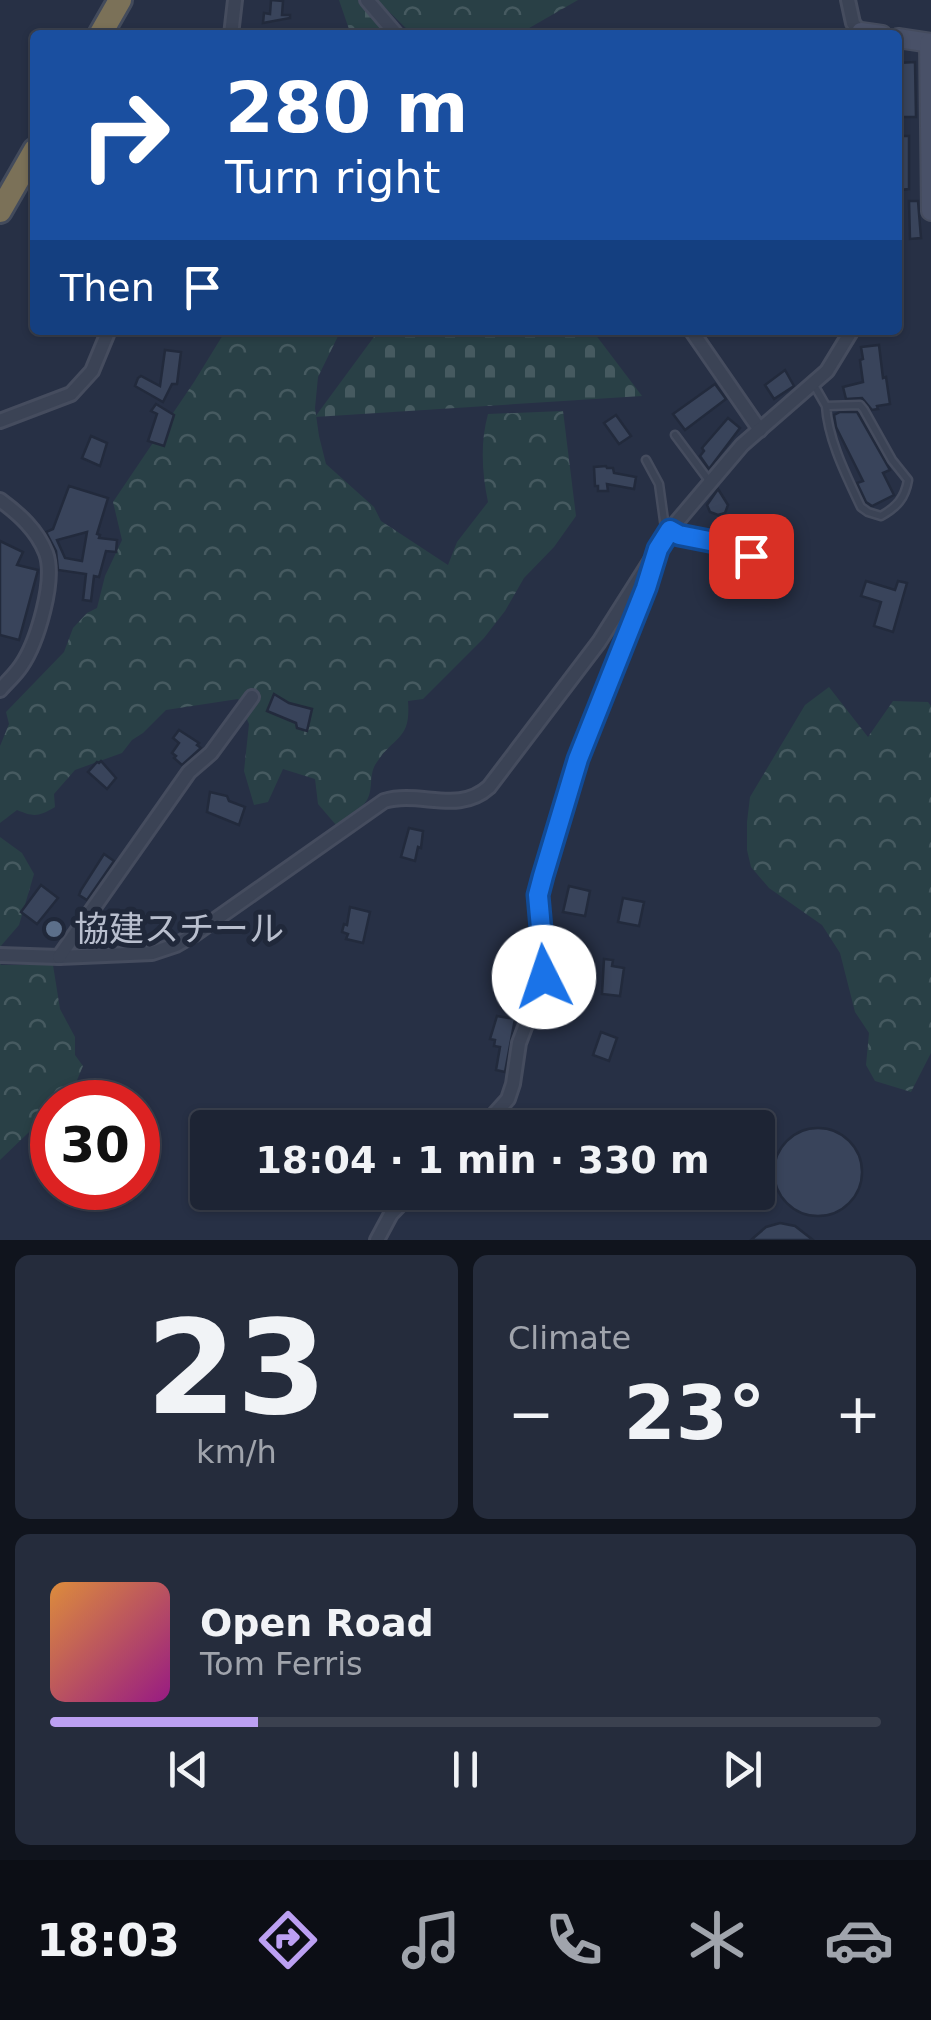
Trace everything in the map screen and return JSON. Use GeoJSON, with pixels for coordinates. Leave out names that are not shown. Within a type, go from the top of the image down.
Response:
{"type":"FeatureCollection","features":[{"type":"Feature","properties":{"kind":"highway"},"geometry":{"type":"LineString","coordinates":[[103,30],[120,0]]}},
{"type":"Feature","properties":{"kind":"highway"},"geometry":{"type":"LineString","coordinates":[[0,212],[30,159]]}},
{"type":"Feature","properties":{"kind":"street"},"geometry":{"type":"LineString","coordinates":[[231,30],[235,0]]}},
{"type":"Feature","properties":{"kind":"street"},"geometry":{"type":"LineString","coordinates":[[367,0],[393,30]]}},
{"type":"Feature","properties":{"kind":"street"},"geometry":{"type":"LineString","coordinates":[[848,0],[857,30]]}},
{"type":"Feature","properties":{"kind":"street"},"geometry":{"type":"LineString","coordinates":[[902,39],[930,43],[931,211]]}},
{"type":"Feature","properties":{"kind":"street"},"geometry":{"type":"LineString","coordinates":[[0,421],[71,394],[92,372],[107,335]]}},
{"type":"Feature","properties":{"kind":"street"},"geometry":{"type":"LineString","coordinates":[[694,335],[760,430]]}},
{"type":"Feature","properties":{"kind":"street"},"geometry":{"type":"LineString","coordinates":[[0,955],[152,954],[176,945],[384,801],[406,796],[460,802],[481,794],[599,642],[668,533],[742,445],[833,364],[849,335]]}},
{"type":"Feature","properties":{"kind":"street"},"geometry":{"type":"LineString","coordinates":[[0,500],[21,515],[37,536],[50,572],[32,646],[0,690]]}},
{"type":"Feature","properties":{"kind":"street"},"geometry":{"type":"LineString","coordinates":[[498,1110],[508,1099],[519,1043],[544,977],[538,895],[543,876],[578,759],[658,549]]}},
{"type":"Feature","properties":{"kind":"street"},"geometry":{"type":"LineString","coordinates":[[59,957],[189,772],[211,753],[252,697]]}},
{"type":"Feature","properties":{"kind":"street"},"geometry":{"type":"LineString","coordinates":[[377,1240],[394,1210]]}},
{"type":"Feature","properties":{"kind":"lane"},"geometry":{"type":"LineString","coordinates":[[813,384],[826,406],[828,423],[861,508],[881,516],[894,509],[908,480],[864,410],[852,404],[826,406]]}},
{"type":"Feature","properties":{"kind":"lane"},"geometry":{"type":"LineString","coordinates":[[676,435],[710,483]]}},
{"type":"Feature","properties":{"kind":"lane"},"geometry":{"type":"LineString","coordinates":[[646,460],[659,484],[668,533],[730,545],[767,561]]}},
{"type":"Feature","properties":{"kind":"green space"},"geometry":{"type":"Polygon","coordinates":[[[339,0],[361,0],[388,30],[349,30],[339,0]]]}},
{"type":"Feature","properties":{"kind":"green space"},"geometry":{"type":"Polygon","coordinates":[[[377,0],[578,0],[526,30],[408,30],[377,0]]]}},
{"type":"Feature","properties":{"kind":"green space"},"geometry":{"type":"Polygon","coordinates":[[[223,335],[339,335],[318,377],[315,408],[326,464],[374,507],[381,521],[448,565],[457,542],[488,502],[483,458],[488,414],[563,411],[576,516],[554,547],[524,578],[484,638],[423,699],[408,701],[407,723],[374,767],[367,800],[336,825],[318,804],[315,779],[283,769],[268,802],[254,805],[244,771],[249,724],[238,699],[166,710],[122,753],[75,770],[54,794],[55,807],[36,815],[17,810],[0,823],[0,746],[9,724],[6,712],[64,652],[73,628],[97,608],[105,576],[122,540],[113,502],[223,335]]]}},
{"type":"Feature","properties":{"kind":"green space"},"geometry":{"type":"Polygon","coordinates":[[[375,335],[596,335],[642,396],[315,417],[375,335]]]}},
{"type":"Feature","properties":{"kind":"green space"},"geometry":{"type":"Polygon","coordinates":[[[829,687],[868,737],[893,701],[928,702],[931,706],[931,1053],[911,1092],[875,1081],[866,1065],[869,1033],[855,1012],[840,953],[822,925],[769,888],[751,867],[747,850],[750,797],[805,705],[829,687]]]}},
{"type":"Feature","properties":{"kind":"green space"},"geometry":{"type":"Polygon","coordinates":[[[0,837],[22,853],[34,874],[19,925],[0,947],[0,837]]]}},
{"type":"Feature","properties":{"kind":"green space"},"geometry":{"type":"Polygon","coordinates":[[[0,960],[1,965],[53,965],[60,1009],[75,1037],[75,1055],[83,1066],[77,1080],[30,1080],[30,1131],[0,1160],[0,960]]]}},
{"type":"Feature","properties":{"kind":"building"},"geometry":{"type":"Polygon","coordinates":[[[271,0],[283,1],[282,15],[290,18],[263,23],[264,13],[270,14],[271,0]]]}},
{"type":"Feature","properties":{"kind":"building"},"geometry":{"type":"Polygon","coordinates":[[[915,62],[916,117],[902,117],[902,63],[915,62]]]}},
{"type":"Feature","properties":{"kind":"building"},"geometry":{"type":"Polygon","coordinates":[[[902,136],[909,136],[909,189],[902,190],[902,136]]]}},
{"type":"Feature","properties":{"kind":"building"},"geometry":{"type":"Polygon","coordinates":[[[909,201],[918,201],[921,238],[910,239],[909,201]]]}},
{"type":"Feature","properties":{"kind":"building"},"geometry":{"type":"Polygon","coordinates":[[[879,345],[890,404],[872,410],[862,398],[846,399],[843,387],[863,382],[861,347],[879,345]]]}},
{"type":"Feature","properties":{"kind":"building"},"geometry":{"type":"Polygon","coordinates":[[[165,350],[181,352],[177,384],[172,384],[163,402],[135,386],[141,376],[160,386],[165,350]]]}},
{"type":"Feature","properties":{"kind":"building"},"geometry":{"type":"Polygon","coordinates":[[[785,370],[794,386],[774,399],[765,385],[785,370]]]}},
{"type":"Feature","properties":{"kind":"building"},"geometry":{"type":"Polygon","coordinates":[[[715,384],[726,399],[685,430],[673,414],[715,384]]]}},
{"type":"Feature","properties":{"kind":"building"},"geometry":{"type":"Polygon","coordinates":[[[156,404],[174,415],[164,446],[148,441],[157,414],[151,411],[156,404]]]}},
{"type":"Feature","properties":{"kind":"building"},"geometry":{"type":"Polygon","coordinates":[[[857,412],[890,470],[883,473],[894,495],[872,506],[857,483],[863,481],[836,427],[834,415],[857,412]]]}},
{"type":"Feature","properties":{"kind":"building"},"geometry":{"type":"Polygon","coordinates":[[[616,415],[631,436],[619,444],[604,423],[616,415]]]}},
{"type":"Feature","properties":{"kind":"building"},"geometry":{"type":"Polygon","coordinates":[[[728,418],[740,428],[709,469],[700,456],[702,448],[728,418]]]}},
{"type":"Feature","properties":{"kind":"building"},"geometry":{"type":"Polygon","coordinates":[[[91,436],[107,443],[100,466],[82,458],[91,436]]]}},
{"type":"Feature","properties":{"kind":"building"},"geometry":{"type":"Polygon","coordinates":[[[594,467],[613,468],[614,473],[636,477],[634,489],[607,484],[608,491],[598,491],[594,467]]]}},
{"type":"Feature","properties":{"kind":"building"},"geometry":{"type":"Polygon","coordinates":[[[69,486],[108,498],[97,534],[99,538],[117,540],[116,552],[106,551],[99,577],[94,576],[91,601],[83,600],[86,574],[58,570],[56,551],[46,532],[53,529],[69,486]],[[87,532],[57,540],[65,558],[82,561],[87,532]]]}},
{"type":"Feature","properties":{"kind":"building"},"geometry":{"type":"Polygon","coordinates":[[[718,489],[728,505],[725,513],[718,515],[710,512],[707,505],[718,489]]]}},
{"type":"Feature","properties":{"kind":"building"},"geometry":{"type":"Polygon","coordinates":[[[0,541],[23,552],[17,565],[38,570],[19,640],[0,635],[0,541]]]}},
{"type":"Feature","properties":{"kind":"building"},"geometry":{"type":"Polygon","coordinates":[[[752,566],[768,569],[764,589],[747,586],[752,566]]]}},
{"type":"Feature","properties":{"kind":"building"},"geometry":{"type":"Polygon","coordinates":[[[866,581],[895,590],[898,581],[907,583],[893,632],[874,626],[881,602],[861,596],[866,581]]]}},
{"type":"Feature","properties":{"kind":"building"},"geometry":{"type":"Polygon","coordinates":[[[274,694],[312,709],[307,731],[267,711],[274,694]]]}},
{"type":"Feature","properties":{"kind":"building"},"geometry":{"type":"Polygon","coordinates":[[[179,730],[201,748],[182,765],[172,753],[179,743],[173,738],[179,730]]]}},
{"type":"Feature","properties":{"kind":"building"},"geometry":{"type":"Polygon","coordinates":[[[101,761],[116,778],[107,789],[88,772],[101,761]]]}},
{"type":"Feature","properties":{"kind":"building"},"geometry":{"type":"Polygon","coordinates":[[[210,792],[227,796],[229,801],[245,807],[239,825],[207,812],[210,792]]]}},
{"type":"Feature","properties":{"kind":"building"},"geometry":{"type":"Polygon","coordinates":[[[409,828],[423,831],[415,861],[401,857],[409,828]]]}},
{"type":"Feature","properties":{"kind":"building"},"geometry":{"type":"Polygon","coordinates":[[[104,854],[114,861],[87,900],[79,895],[104,854]]]}},
{"type":"Feature","properties":{"kind":"building"},"geometry":{"type":"Polygon","coordinates":[[[41,885],[58,898],[37,924],[21,912],[41,885]]]}},
{"type":"Feature","properties":{"kind":"building"},"geometry":{"type":"Polygon","coordinates":[[[569,886],[590,891],[585,916],[563,912],[569,886]]]}},
{"type":"Feature","properties":{"kind":"building"},"geometry":{"type":"Polygon","coordinates":[[[623,898],[644,902],[639,926],[618,922],[623,898]]]}},
{"type":"Feature","properties":{"kind":"building"},"geometry":{"type":"Polygon","coordinates":[[[350,907],[370,912],[363,943],[346,939],[348,934],[342,932],[350,907]]]}},
{"type":"Feature","properties":{"kind":"building"},"geometry":{"type":"Polygon","coordinates":[[[604,959],[613,960],[612,966],[624,968],[620,996],[602,994],[604,959]]]}},
{"type":"Feature","properties":{"kind":"building"},"geometry":{"type":"Polygon","coordinates":[[[497,1016],[515,1019],[505,1072],[496,1070],[500,1047],[490,1039],[497,1016]]]}},
{"type":"Feature","properties":{"kind":"building"},"geometry":{"type":"Polygon","coordinates":[[[601,1032],[617,1038],[609,1061],[593,1055],[601,1032]]]}},
{"type":"Feature","properties":{"kind":"building"},"geometry":{"type":"Polygon","coordinates":[[[809,1129],[827,1129],[842,1136],[861,1163],[861,1181],[854,1196],[827,1215],[809,1215],[794,1208],[775,1181],[775,1163],[782,1148],[809,1129]]]}},
{"type":"Feature","properties":{"kind":"building"},"geometry":{"type":"Polygon","coordinates":[[[780,1223],[795,1226],[813,1240],[751,1240],[766,1227],[780,1223]]]}},
{"type":"Feature","properties":{"kind":"place","name":"協建スチール"},"geometry":{"type":"Point","coordinates":[54,929]}},
{"type":"Feature","properties":{"kind":"route"},"geometry":{"type":"LineString","coordinates":[[544,977],[538,895],[543,876],[578,759],[658,549],[670,530],[730,545],[751,556]]}}]}
